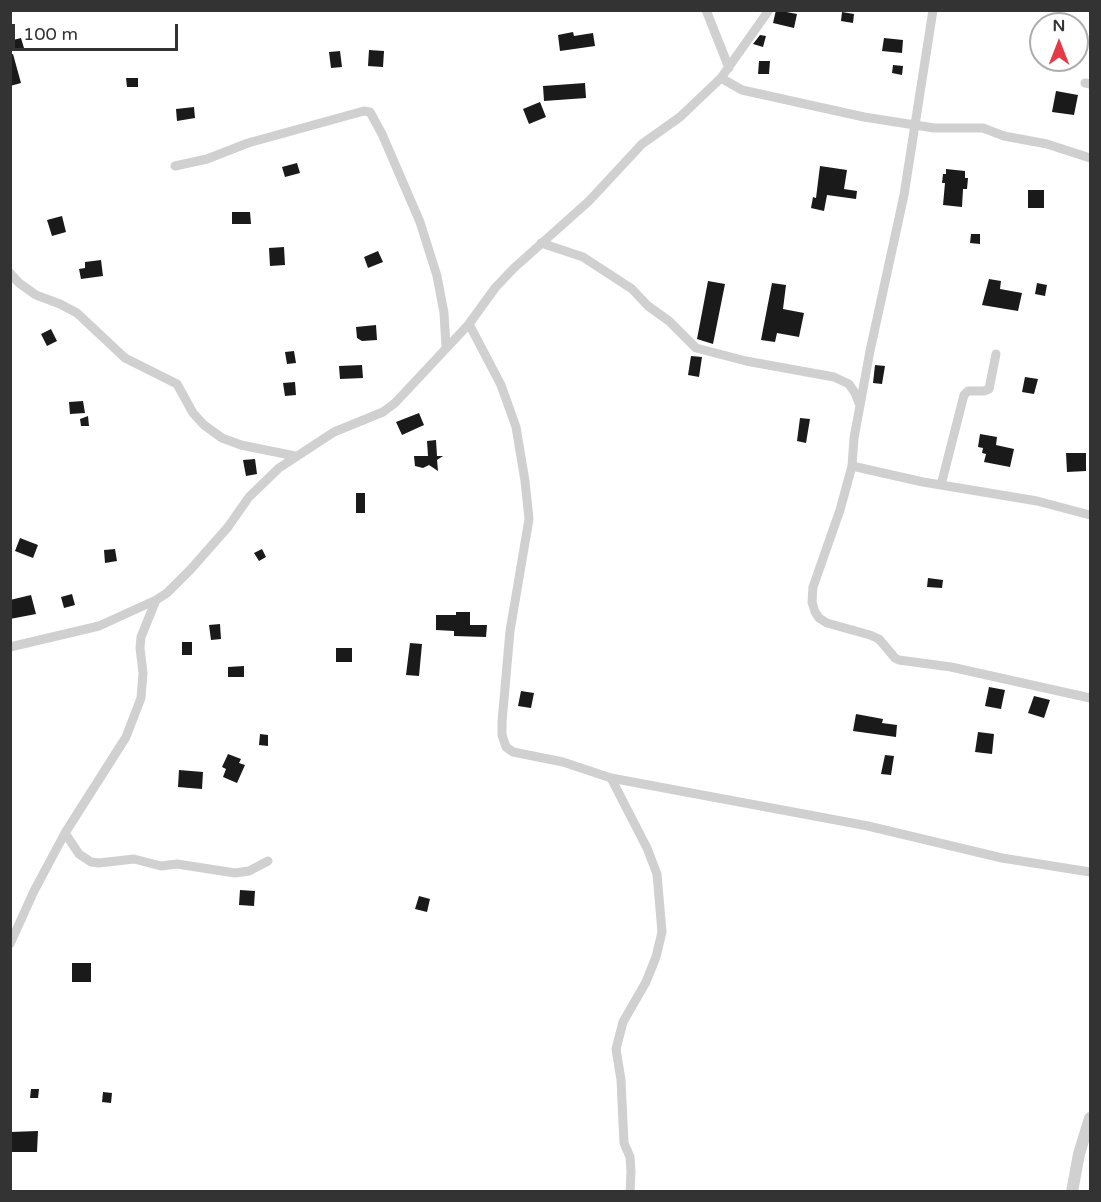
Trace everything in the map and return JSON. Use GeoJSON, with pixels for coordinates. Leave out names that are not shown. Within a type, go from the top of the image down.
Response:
{"type":"FeatureCollection","features":[{"type":"Feature","properties":{"kind":"street"},"geometry":{"type":"LineString","coordinates":[[706,10],[729,68]]}},
{"type":"Feature","properties":{"kind":"street"},"geometry":{"type":"LineString","coordinates":[[10,647],[99,626],[156,600],[167,593],[191,569],[228,527],[249,497],[279,468],[334,432],[389,407],[410,388],[469,324],[495,288],[607,183],[642,144],[680,117],[721,78],[769,10]]}},
{"type":"Feature","properties":{"kind":"street"},"geometry":{"type":"LineString","coordinates":[[933,10],[904,195],[860,406],[852,466],[840,510],[813,587],[812,602],[819,618],[827,623],[879,639],[899,660],[951,668],[1090,698]]}},
{"type":"Feature","properties":{"kind":"street"},"geometry":{"type":"LineString","coordinates":[[721,78],[742,90],[914,126],[983,128],[1004,136],[1047,144],[1090,158]]}},
{"type":"Feature","properties":{"kind":"street"},"geometry":{"type":"LineString","coordinates":[[175,166],[207,159],[248,143],[364,111],[370,112],[382,134],[420,222],[444,313],[446,347]]}},
{"type":"Feature","properties":{"kind":"street"},"geometry":{"type":"LineString","coordinates":[[541,243],[583,257],[632,289],[696,348],[746,361],[834,377],[849,384],[860,406]]}},
{"type":"Feature","properties":{"kind":"street"},"geometry":{"type":"LineString","coordinates":[[10,273],[19,283],[36,295],[76,313],[126,358],[177,384],[193,413],[204,425],[222,438],[241,445],[295,456]]}},
{"type":"Feature","properties":{"kind":"street"},"geometry":{"type":"LineString","coordinates":[[469,324],[501,385],[516,427],[529,519],[510,631],[502,735],[506,747],[513,752],[562,762],[611,778],[868,826],[1002,858],[1090,872]]}},
{"type":"Feature","properties":{"kind":"street"},"geometry":{"type":"LineString","coordinates":[[941,485],[964,395],[968,392],[989,389],[996,354]]}},
{"type":"Feature","properties":{"kind":"street"},"geometry":{"type":"LineString","coordinates":[[852,466],[941,485],[1037,501],[1090,514]]}},
{"type":"Feature","properties":{"kind":"street"},"geometry":{"type":"LineString","coordinates":[[10,944],[34,891],[65,833],[126,737],[141,698],[144,673],[140,648],[141,637],[156,600]]}},
{"type":"Feature","properties":{"kind":"street"},"geometry":{"type":"LineString","coordinates":[[611,778],[647,848],[657,874],[662,933],[656,957],[646,982],[624,1022],[616,1049],[621,1080],[624,1143],[630,1157],[630,1191]]}},
{"type":"Feature","properties":{"kind":"street"},"geometry":{"type":"LineString","coordinates":[[65,833],[79,854],[91,862],[134,859],[161,866],[177,864],[235,873],[249,871],[268,861]]}},
{"type":"Feature","properties":{"kind":"street"},"geometry":{"type":"LineString","coordinates":[[1072,1191],[1079,1154],[1090,1118]]}},
{"type":"Feature","properties":{"kind":"building"},"geometry":{"type":"Polygon","coordinates":[[[776,10],[797,14],[794,28],[773,23],[776,10]]]}},
{"type":"Feature","properties":{"kind":"building"},"geometry":{"type":"Polygon","coordinates":[[[842,12],[854,14],[853,23],[841,21],[842,12]]]}},
{"type":"Feature","properties":{"kind":"building"},"geometry":{"type":"Polygon","coordinates":[[[573,32],[574,36],[593,33],[595,46],[560,51],[558,35],[573,32]]]}},
{"type":"Feature","properties":{"kind":"building"},"geometry":{"type":"Polygon","coordinates":[[[760,35],[766,36],[763,47],[753,44],[760,35]]]}},
{"type":"Feature","properties":{"kind":"building"},"geometry":{"type":"Polygon","coordinates":[[[21,38],[24,48],[15,51],[13,40],[21,38]]]}},
{"type":"Feature","properties":{"kind":"building"},"geometry":{"type":"Polygon","coordinates":[[[884,38],[903,40],[902,53],[882,51],[884,38]]]}},
{"type":"Feature","properties":{"kind":"building"},"geometry":{"type":"Polygon","coordinates":[[[369,50],[384,51],[383,67],[368,66],[369,50]]]}},
{"type":"Feature","properties":{"kind":"building"},"geometry":{"type":"Polygon","coordinates":[[[340,51],[342,67],[331,68],[329,52],[340,51]]]}},
{"type":"Feature","properties":{"kind":"building"},"geometry":{"type":"Polygon","coordinates":[[[13,54],[21,83],[10,86],[10,55],[13,54]]]}},
{"type":"Feature","properties":{"kind":"building"},"geometry":{"type":"Polygon","coordinates":[[[759,61],[770,61],[769,74],[758,74],[759,61]]]}},
{"type":"Feature","properties":{"kind":"building"},"geometry":{"type":"Polygon","coordinates":[[[893,65],[903,66],[902,75],[892,73],[893,65]]]}},
{"type":"Feature","properties":{"kind":"building"},"geometry":{"type":"Polygon","coordinates":[[[126,78],[138,78],[138,87],[127,87],[126,78]]]}},
{"type":"Feature","properties":{"kind":"building"},"geometry":{"type":"Polygon","coordinates":[[[585,83],[586,98],[544,101],[543,86],[585,83]]]}},
{"type":"Feature","properties":{"kind":"building"},"geometry":{"type":"Polygon","coordinates":[[[1056,91],[1078,95],[1074,115],[1052,112],[1056,91]]]}},
{"type":"Feature","properties":{"kind":"building"},"geometry":{"type":"Polygon","coordinates":[[[540,102],[546,117],[529,124],[523,109],[540,102]]]}},
{"type":"Feature","properties":{"kind":"building"},"geometry":{"type":"Polygon","coordinates":[[[194,107],[195,118],[177,121],[176,109],[194,107]]]}},
{"type":"Feature","properties":{"kind":"building"},"geometry":{"type":"Polygon","coordinates":[[[297,163],[300,173],[285,177],[282,167],[297,163]]]}},
{"type":"Feature","properties":{"kind":"building"},"geometry":{"type":"Polygon","coordinates":[[[820,166],[847,170],[844,189],[857,191],[856,199],[827,195],[824,211],[811,208],[813,197],[816,198],[820,166]]]}},
{"type":"Feature","properties":{"kind":"building"},"geometry":{"type":"Polygon","coordinates":[[[946,169],[965,171],[965,178],[968,178],[967,189],[963,189],[962,207],[943,205],[945,183],[942,183],[946,169]]]}},
{"type":"Feature","properties":{"kind":"building"},"geometry":{"type":"Polygon","coordinates":[[[1028,190],[1044,190],[1044,208],[1028,208],[1028,190]]]}},
{"type":"Feature","properties":{"kind":"building"},"geometry":{"type":"Polygon","coordinates":[[[232,212],[250,212],[251,224],[232,224],[232,212]]]}},
{"type":"Feature","properties":{"kind":"building"},"geometry":{"type":"Polygon","coordinates":[[[62,216],[66,232],[52,236],[47,220],[62,216]]]}},
{"type":"Feature","properties":{"kind":"building"},"geometry":{"type":"Polygon","coordinates":[[[971,234],[980,234],[980,244],[970,243],[971,234]]]}},
{"type":"Feature","properties":{"kind":"building"},"geometry":{"type":"Polygon","coordinates":[[[284,247],[285,265],[270,266],[269,248],[284,247]]]}},
{"type":"Feature","properties":{"kind":"building"},"geometry":{"type":"Polygon","coordinates":[[[378,251],[383,262],[368,268],[364,257],[378,251]]]}},
{"type":"Feature","properties":{"kind":"building"},"geometry":{"type":"Polygon","coordinates":[[[101,260],[103,276],[81,279],[79,269],[85,268],[85,262],[101,260]]]}},
{"type":"Feature","properties":{"kind":"building"},"geometry":{"type":"Polygon","coordinates":[[[989,279],[1001,281],[1000,289],[1022,293],[1018,311],[982,305],[989,279]]]}},
{"type":"Feature","properties":{"kind":"building"},"geometry":{"type":"Polygon","coordinates":[[[708,281],[725,284],[713,344],[697,339],[708,281]]]}},
{"type":"Feature","properties":{"kind":"building"},"geometry":{"type":"Polygon","coordinates":[[[772,283],[786,285],[783,309],[804,313],[799,337],[777,333],[775,342],[761,340],[772,283]]]}},
{"type":"Feature","properties":{"kind":"building"},"geometry":{"type":"Polygon","coordinates":[[[1037,283],[1047,285],[1045,296],[1035,294],[1037,283]]]}},
{"type":"Feature","properties":{"kind":"building"},"geometry":{"type":"Polygon","coordinates":[[[376,325],[377,340],[362,341],[357,338],[356,327],[376,325]]]}},
{"type":"Feature","properties":{"kind":"building"},"geometry":{"type":"Polygon","coordinates":[[[51,329],[57,341],[47,346],[41,334],[51,329]]]}},
{"type":"Feature","properties":{"kind":"building"},"geometry":{"type":"Polygon","coordinates":[[[294,351],[296,363],[287,364],[285,352],[294,351]]]}},
{"type":"Feature","properties":{"kind":"building"},"geometry":{"type":"Polygon","coordinates":[[[691,356],[702,357],[699,377],[688,375],[691,356]]]}},
{"type":"Feature","properties":{"kind":"building"},"geometry":{"type":"Polygon","coordinates":[[[362,365],[363,378],[340,379],[339,366],[362,365]]]}},
{"type":"Feature","properties":{"kind":"building"},"geometry":{"type":"Polygon","coordinates":[[[875,365],[885,366],[882,384],[873,383],[875,365]]]}},
{"type":"Feature","properties":{"kind":"building"},"geometry":{"type":"Polygon","coordinates":[[[1025,377],[1038,379],[1034,394],[1022,392],[1025,377]]]}},
{"type":"Feature","properties":{"kind":"building"},"geometry":{"type":"Polygon","coordinates":[[[295,382],[296,395],[285,396],[283,383],[295,382]]]}},
{"type":"Feature","properties":{"kind":"building"},"geometry":{"type":"Polygon","coordinates":[[[83,401],[85,413],[70,414],[69,402],[83,401]]]}},
{"type":"Feature","properties":{"kind":"building"},"geometry":{"type":"Polygon","coordinates":[[[419,413],[424,425],[402,435],[396,422],[419,413]]]}},
{"type":"Feature","properties":{"kind":"building"},"geometry":{"type":"Polygon","coordinates":[[[88,416],[89,426],[81,426],[80,419],[88,416]]]}},
{"type":"Feature","properties":{"kind":"building"},"geometry":{"type":"Polygon","coordinates":[[[800,418],[810,419],[806,443],[797,441],[800,418]]]}},
{"type":"Feature","properties":{"kind":"building"},"geometry":{"type":"Polygon","coordinates":[[[980,434],[997,437],[996,445],[1014,449],[1010,467],[984,462],[986,454],[982,453],[983,448],[978,447],[980,434]]]}},
{"type":"Feature","properties":{"kind":"building"},"geometry":{"type":"Polygon","coordinates":[[[436,440],[437,456],[443,456],[437,460],[438,471],[429,465],[423,468],[415,466],[414,456],[428,456],[427,441],[436,440]]]}},
{"type":"Feature","properties":{"kind":"building"},"geometry":{"type":"Polygon","coordinates":[[[1066,453],[1086,453],[1086,471],[1067,472],[1066,453]]]}},
{"type":"Feature","properties":{"kind":"building"},"geometry":{"type":"Polygon","coordinates":[[[255,459],[257,474],[246,476],[243,460],[255,459]]]}},
{"type":"Feature","properties":{"kind":"building"},"geometry":{"type":"Polygon","coordinates":[[[356,493],[365,493],[365,513],[356,513],[356,493]]]}},
{"type":"Feature","properties":{"kind":"building"},"geometry":{"type":"Polygon","coordinates":[[[20,538],[38,545],[33,558],[15,551],[20,538]]]}},
{"type":"Feature","properties":{"kind":"building"},"geometry":{"type":"Polygon","coordinates":[[[115,549],[117,561],[105,563],[104,550],[115,549]]]}},
{"type":"Feature","properties":{"kind":"building"},"geometry":{"type":"Polygon","coordinates":[[[262,549],[266,557],[259,561],[254,553],[262,549]]]}},
{"type":"Feature","properties":{"kind":"building"},"geometry":{"type":"Polygon","coordinates":[[[928,578],[943,580],[942,588],[927,587],[928,578]]]}},
{"type":"Feature","properties":{"kind":"building"},"geometry":{"type":"Polygon","coordinates":[[[72,594],[75,605],[64,608],[61,597],[72,594]]]}},
{"type":"Feature","properties":{"kind":"building"},"geometry":{"type":"Polygon","coordinates":[[[31,595],[36,614],[10,619],[10,600],[31,595]]]}},
{"type":"Feature","properties":{"kind":"building"},"geometry":{"type":"Polygon","coordinates":[[[456,612],[470,612],[470,625],[487,625],[486,637],[454,636],[454,631],[436,630],[436,615],[456,615],[456,612]]]}},
{"type":"Feature","properties":{"kind":"building"},"geometry":{"type":"Polygon","coordinates":[[[220,624],[221,639],[211,640],[209,625],[220,624]]]}},
{"type":"Feature","properties":{"kind":"building"},"geometry":{"type":"Polygon","coordinates":[[[182,642],[192,642],[192,655],[182,655],[182,642]]]}},
{"type":"Feature","properties":{"kind":"building"},"geometry":{"type":"Polygon","coordinates":[[[410,643],[422,644],[419,676],[406,675],[410,643]]]}},
{"type":"Feature","properties":{"kind":"building"},"geometry":{"type":"Polygon","coordinates":[[[336,648],[352,648],[352,662],[336,662],[336,648]]]}},
{"type":"Feature","properties":{"kind":"building"},"geometry":{"type":"Polygon","coordinates":[[[244,666],[244,677],[228,677],[228,667],[244,666]]]}},
{"type":"Feature","properties":{"kind":"building"},"geometry":{"type":"Polygon","coordinates":[[[989,687],[1005,690],[1001,709],[985,706],[989,687]]]}},
{"type":"Feature","properties":{"kind":"building"},"geometry":{"type":"Polygon","coordinates":[[[521,691],[534,693],[531,708],[518,706],[521,691]]]}},
{"type":"Feature","properties":{"kind":"building"},"geometry":{"type":"Polygon","coordinates":[[[1034,696],[1050,700],[1044,718],[1028,713],[1034,696]]]}},
{"type":"Feature","properties":{"kind":"building"},"geometry":{"type":"Polygon","coordinates":[[[856,714],[883,719],[882,723],[897,725],[896,737],[853,731],[856,714]]]}},
{"type":"Feature","properties":{"kind":"building"},"geometry":{"type":"Polygon","coordinates":[[[978,732],[994,734],[992,754],[975,752],[978,732]]]}},
{"type":"Feature","properties":{"kind":"building"},"geometry":{"type":"Polygon","coordinates":[[[260,734],[268,735],[268,746],[259,745],[260,734]]]}},
{"type":"Feature","properties":{"kind":"building"},"geometry":{"type":"Polygon","coordinates":[[[228,754],[241,759],[239,763],[245,765],[237,783],[223,777],[226,769],[222,767],[228,754]]]}},
{"type":"Feature","properties":{"kind":"building"},"geometry":{"type":"Polygon","coordinates":[[[885,755],[894,756],[891,775],[881,774],[885,755]]]}},
{"type":"Feature","properties":{"kind":"building"},"geometry":{"type":"Polygon","coordinates":[[[179,770],[203,772],[202,789],[178,787],[179,770]]]}},
{"type":"Feature","properties":{"kind":"building"},"geometry":{"type":"Polygon","coordinates":[[[240,890],[255,891],[254,906],[239,905],[240,890]]]}},
{"type":"Feature","properties":{"kind":"building"},"geometry":{"type":"Polygon","coordinates":[[[419,896],[430,899],[427,912],[415,909],[419,896]]]}},
{"type":"Feature","properties":{"kind":"building"},"geometry":{"type":"Polygon","coordinates":[[[72,963],[91,963],[91,982],[72,982],[72,963]]]}},
{"type":"Feature","properties":{"kind":"building"},"geometry":{"type":"Polygon","coordinates":[[[31,1089],[39,1089],[38,1098],[30,1098],[31,1089]]]}},
{"type":"Feature","properties":{"kind":"building"},"geometry":{"type":"Polygon","coordinates":[[[103,1092],[112,1093],[111,1103],[102,1102],[103,1092]]]}},
{"type":"Feature","properties":{"kind":"building"},"geometry":{"type":"Polygon","coordinates":[[[38,1131],[37,1152],[10,1152],[10,1132],[38,1131]]]}}]}
